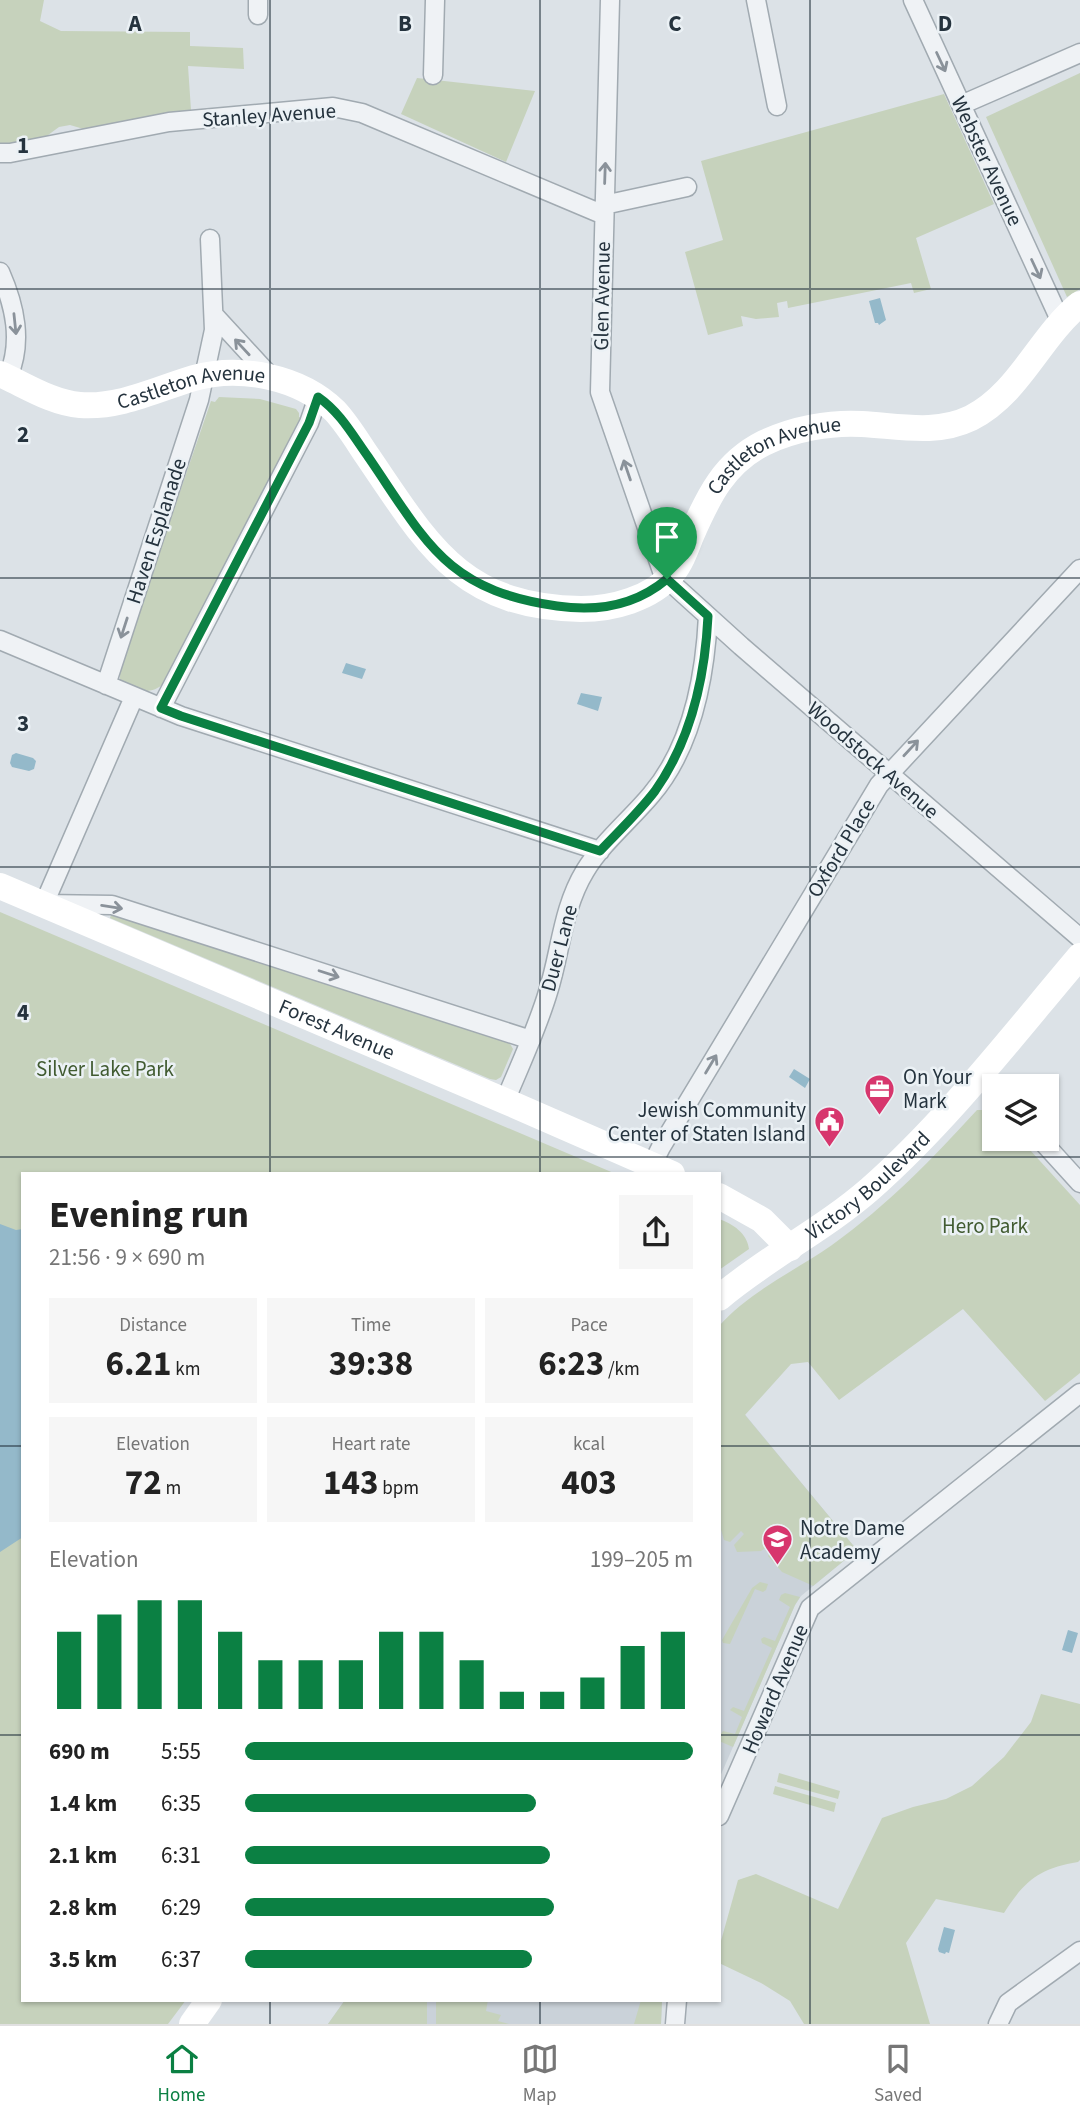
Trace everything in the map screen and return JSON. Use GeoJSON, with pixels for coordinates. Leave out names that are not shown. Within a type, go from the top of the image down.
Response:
{"type":"FeatureCollection","features":[{"type":"Feature","properties":{"kind":"main road","name":"Castleton Avenue"},"geometry":{"type":"LineString","coordinates":[[4,375],[55,400],[87,405],[132,398],[204,376],[239,373],[292,384],[318,397],[339,414],[428,543],[450,566],[474,582],[526,601],[592,609],[634,599],[667,579],[678,565],[714,487],[741,456],[777,438],[828,425],[862,424],[930,429],[963,421],[979,413],[1006,391],[1061,322],[1080,304]]}},
{"type":"Feature","properties":{"kind":"main road","name":"Forest Avenue"},"geometry":{"type":"LineString","coordinates":[[0,886],[662,1170]]}},
{"type":"Feature","properties":{"kind":"main road","name":"Victory Boulevard"},"geometry":{"type":"LineString","coordinates":[[992,1074],[1080,956]]}},
{"type":"Feature","properties":{"kind":"main road","name":"Victory Boulevard"},"geometry":{"type":"LineString","coordinates":[[721,1296],[742,1278],[850,1205],[982,1086]]}},
{"type":"Feature","properties":{"kind":"main road"},"geometry":{"type":"LineString","coordinates":[[721,1197],[762,1220],[790,1248]]}},
{"type":"Feature","properties":{"kind":"main road"},"geometry":{"type":"LineString","coordinates":[[192,2024],[208,2002]]}},
{"type":"Feature","properties":{"kind":"street"},"geometry":{"type":"LineString","coordinates":[[433,75],[435,0]]}},
{"type":"Feature","properties":{"kind":"street","name":"Glen Avenue"},"geometry":{"type":"LineString","coordinates":[[610,0],[600,392],[659,565],[667,579]]}},
{"type":"Feature","properties":{"kind":"street"},"geometry":{"type":"LineString","coordinates":[[755,0],[777,106]]}},
{"type":"Feature","properties":{"kind":"street","name":"Webster Avenue"},"geometry":{"type":"LineString","coordinates":[[913,0],[1061,322]]}},
{"type":"Feature","properties":{"kind":"street"},"geometry":{"type":"LineString","coordinates":[[961,105],[1080,53]]}},
{"type":"Feature","properties":{"kind":"street","name":"Stanley Avenue"},"geometry":{"type":"LineString","coordinates":[[0,153],[169,122],[333,107],[362,113],[604,210]]}},
{"type":"Feature","properties":{"kind":"street"},"geometry":{"type":"LineString","coordinates":[[604,210],[687,187]]}},
{"type":"Feature","properties":{"kind":"street","name":"Haven Esplanade"},"geometry":{"type":"LineString","coordinates":[[106,685],[194,413],[212,343],[214,315],[210,239]]}},
{"type":"Feature","properties":{"kind":"street"},"geometry":{"type":"LineString","coordinates":[[0,272],[12,303],[17,326],[15,351],[4,375]]}},
{"type":"Feature","properties":{"kind":"street"},"geometry":{"type":"LineString","coordinates":[[214,315],[271,378]]}},
{"type":"Feature","properties":{"kind":"street"},"geometry":{"type":"LineString","coordinates":[[161,708],[309,423],[318,397]]}},
{"type":"Feature","properties":{"kind":"street","name":"Oxford Place"},"geometry":{"type":"LineString","coordinates":[[662,1170],[661,1147],[859,818],[889,773],[1080,569]]}},
{"type":"Feature","properties":{"kind":"street","name":"Woodstock Avenue"},"geometry":{"type":"LineString","coordinates":[[667,579],[1080,938]]}},
{"type":"Feature","properties":{"kind":"street","name":"Duer Lane"},"geometry":{"type":"LineString","coordinates":[[505,1101],[549,991],[568,906],[585,871],[653,792],[672,765],[685,736],[694,710],[704,658],[708,616]]}},
{"type":"Feature","properties":{"kind":"street"},"geometry":{"type":"LineString","coordinates":[[0,640],[181,716],[600,851]]}},
{"type":"Feature","properties":{"kind":"street"},"geometry":{"type":"LineString","coordinates":[[134,697],[44,904],[112,905],[531,1040]]}},
{"type":"Feature","properties":{"kind":"street"},"geometry":{"type":"LineString","coordinates":[[1051,1151],[1080,1183]]}},
{"type":"Feature","properties":{"kind":"street","name":"Howard Avenue"},"geometry":{"type":"LineString","coordinates":[[721,1810],[810,1608],[1080,1393]]}},
{"type":"Feature","properties":{"kind":"street"},"geometry":{"type":"LineString","coordinates":[[998,2024],[1008,2003],[1080,1951]]}},
{"type":"Feature","properties":{"kind":"street"},"geometry":{"type":"LineString","coordinates":[[675,2024],[677,2002]]}},
{"type":"Feature","properties":{"kind":"shaded area","name":"Notre Dame Academy"},"geometry":{"type":"Polygon","coordinates":[[[721,1385],[857,1550],[801,1596],[721,1774],[721,1385]]]}},
{"type":"Feature","properties":{"kind":"shaded area"},"geometry":{"type":"Polygon","coordinates":[[[344,2002],[662,2002],[661,2024],[328,2024],[344,2002]]]}},
{"type":"Feature","properties":{"kind":"green space"},"geometry":{"type":"Polygon","coordinates":[[[0,0],[44,0],[40,21],[61,31],[190,32],[190,46],[243,48],[244,69],[188,66],[191,110],[87,130],[70,125],[59,127],[44,138],[17,145],[0,145],[0,0]]]}},
{"type":"Feature","properties":{"kind":"green space"},"geometry":{"type":"Polygon","coordinates":[[[1080,73],[1080,289],[1067,297],[986,117],[1080,73]]]}},
{"type":"Feature","properties":{"kind":"green space"},"geometry":{"type":"Polygon","coordinates":[[[417,78],[535,91],[506,162],[401,114],[417,78]]]}},
{"type":"Feature","properties":{"kind":"green space"},"geometry":{"type":"Polygon","coordinates":[[[944,94],[994,204],[916,238],[931,289],[914,293],[911,283],[788,308],[787,301],[777,303],[779,317],[756,319],[741,316],[743,326],[708,335],[685,252],[723,240],[701,161],[944,94]]]}},
{"type":"Feature","properties":{"kind":"green space"},"geometry":{"type":"Polygon","coordinates":[[[219,397],[260,399],[296,409],[299,417],[303,419],[164,683],[153,690],[136,690],[120,680],[120,667],[211,401],[215,402],[219,397]]]}},
{"type":"Feature","properties":{"kind":"green space","name":"Silver Lake Park"},"geometry":{"type":"Polygon","coordinates":[[[0,912],[611,1172],[21,1172],[21,2002],[184,2002],[168,2024],[0,2024],[0,912]]]}},
{"type":"Feature","properties":{"kind":"green space"},"geometry":{"type":"Polygon","coordinates":[[[111,915],[509,1042],[513,1049],[501,1077],[490,1079],[110,918],[111,915]]]}},
{"type":"Feature","properties":{"kind":"green space","name":"Hero Park"},"geometry":{"type":"Polygon","coordinates":[[[977,1110],[982,1110],[982,1151],[1031,1151],[1080,1205],[1080,1373],[1045,1401],[963,1309],[839,1400],[808,1362],[791,1364],[745,1415],[857,1550],[813,1586],[782,1572],[768,1556],[773,1548],[770,1545],[761,1551],[737,1552],[734,1545],[744,1534],[741,1531],[730,1542],[724,1540],[721,1530],[721,1324],[745,1302],[832,1245],[891,1197],[977,1110]]]}},
{"type":"Feature","properties":{"kind":"green space"},"geometry":{"type":"Polygon","coordinates":[[[721,1220],[738,1230],[748,1243],[749,1249],[721,1269],[721,1220]]]}},
{"type":"Feature","properties":{"kind":"green space"},"geometry":{"type":"Polygon","coordinates":[[[760,1582],[768,1584],[766,1590],[763,1592],[755,1589],[730,1644],[723,1643],[722,1640],[752,1588],[760,1582]]]}},
{"type":"Feature","properties":{"kind":"green space"},"geometry":{"type":"Polygon","coordinates":[[[785,1593],[800,1597],[733,1747],[721,1742],[721,1734],[723,1731],[735,1734],[742,1717],[730,1710],[733,1707],[744,1711],[772,1648],[762,1643],[761,1639],[764,1637],[775,1641],[790,1607],[779,1600],[785,1593]]]}},
{"type":"Feature","properties":{"kind":"green space"},"geometry":{"type":"Polygon","coordinates":[[[1041,1694],[1080,1704],[1080,1860],[1053,1868],[1034,1878],[1019,1892],[1004,1913],[936,1899],[906,1943],[930,2024],[804,2024],[790,2001],[761,1983],[721,1964],[721,1941],[738,1880],[756,1874],[838,1909],[882,1818],[946,1799],[972,1786],[1004,1757],[1031,1722],[1041,1694]]]}},
{"type":"Feature","properties":{"kind":"green space"},"geometry":{"type":"Polygon","coordinates":[[[779,1773],[840,1791],[838,1799],[777,1782],[779,1773]]]}},
{"type":"Feature","properties":{"kind":"green space"},"geometry":{"type":"Polygon","coordinates":[[[775,1786],[836,1803],[834,1812],[773,1794],[775,1786]]]}},
{"type":"Feature","properties":{"kind":"green space"},"geometry":{"type":"Polygon","coordinates":[[[344,2002],[427,2002],[427,2024],[328,2024],[344,2002]]]}},
{"type":"Feature","properties":{"kind":"green space"},"geometry":{"type":"Polygon","coordinates":[[[436,2002],[488,2002],[486,2011],[501,2015],[498,2021],[509,2024],[436,2024],[436,2002]]]}},
{"type":"Feature","properties":{"kind":"green space"},"geometry":{"type":"Polygon","coordinates":[[[640,2002],[662,2002],[661,2024],[634,2024],[640,2002]]]}},
{"type":"Feature","properties":{"kind":"water"},"geometry":{"type":"Polygon","coordinates":[[[880,298],[886,320],[879,325],[875,323],[869,301],[880,298]]]}},
{"type":"Feature","properties":{"kind":"water"},"geometry":{"type":"Polygon","coordinates":[[[346,663],[366,669],[362,679],[342,673],[346,663]]]}},
{"type":"Feature","properties":{"kind":"water"},"geometry":{"type":"Polygon","coordinates":[[[581,693],[602,697],[598,711],[577,704],[581,693]]]}},
{"type":"Feature","properties":{"kind":"water"},"geometry":{"type":"Polygon","coordinates":[[[16,753],[33,758],[36,761],[34,769],[29,771],[12,767],[12,755],[16,753]]]}},
{"type":"Feature","properties":{"kind":"water"},"geometry":{"type":"Polygon","coordinates":[[[794,1069],[810,1079],[805,1088],[789,1077],[794,1069]]]}},
{"type":"Feature","properties":{"kind":"water"},"geometry":{"type":"Polygon","coordinates":[[[0,1224],[21,1229],[21,1538],[0,1552],[0,1224]]]}},
{"type":"Feature","properties":{"kind":"water"},"geometry":{"type":"Polygon","coordinates":[[[1068,1630],[1078,1633],[1072,1653],[1062,1650],[1068,1630]]]}},
{"type":"Feature","properties":{"kind":"water"},"geometry":{"type":"Polygon","coordinates":[[[944,1927],[955,1930],[949,1953],[945,1954],[938,1949],[944,1927]]]}},
{"type":"Feature","properties":{"kind":"place","name":"On Your Mark"},"geometry":{"type":"Point","coordinates":[880,1116]}},
{"type":"Feature","properties":{"kind":"place","name":"Jewish Community Center of Staten Island"},"geometry":{"type":"Point","coordinates":[829,1149]}},
{"type":"Feature","properties":{"kind":"place","name":"Notre Dame Academy"},"geometry":{"type":"Point","coordinates":[777,1567]}},
{"type":"Feature","properties":{"kind":"route"},"geometry":{"type":"LineString","coordinates":[[318,397],[339,414],[428,543],[450,566],[474,582],[539,604],[592,609],[634,599],[667,579],[708,616],[706,647],[694,710],[672,765],[653,792],[600,851],[161,708],[309,423],[318,397]]}}]}
